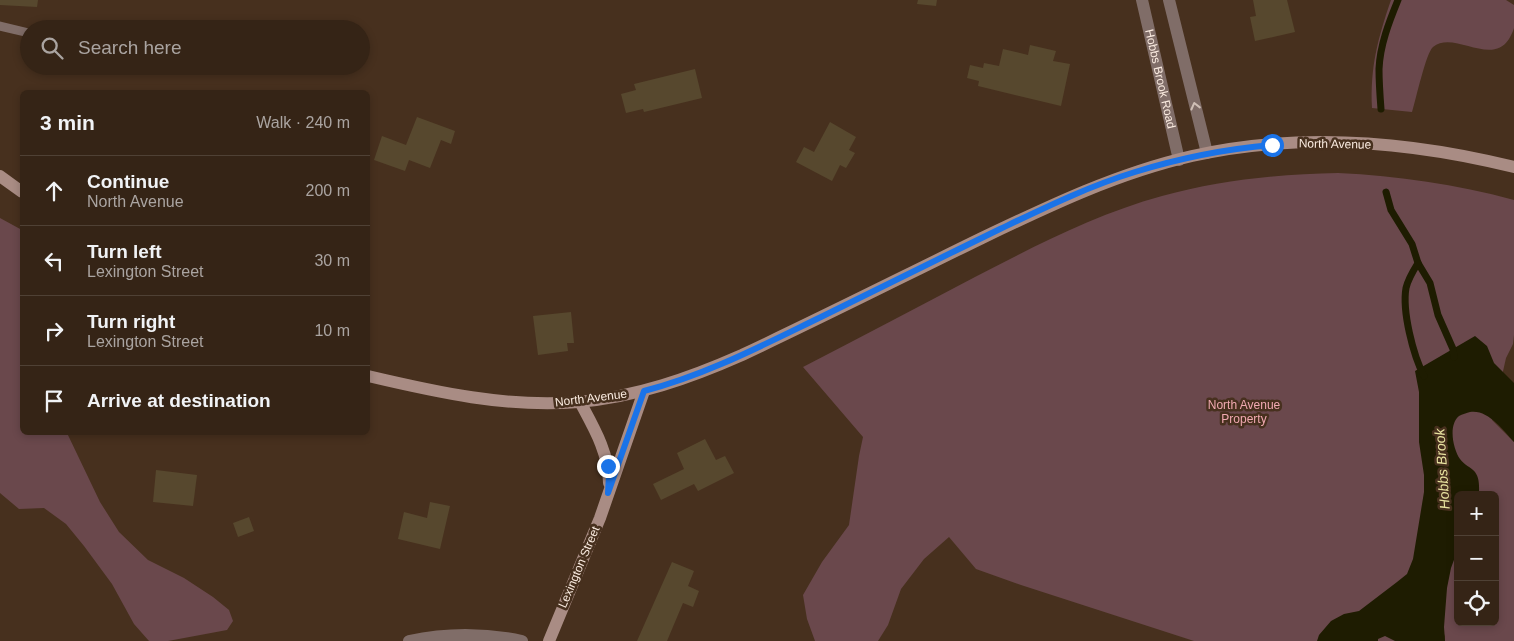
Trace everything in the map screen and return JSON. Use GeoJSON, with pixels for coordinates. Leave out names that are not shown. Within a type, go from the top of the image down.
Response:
{"type":"FeatureCollection","features":[{"type":"Feature","properties":{"kind":"main road","name":"North Avenue"},"geometry":{"type":"LineString","coordinates":[[370,376],[446,393],[535,403],[580,402],[644,391],[683,380],[749,352],[980,239],[1088,189],[1135,172],[1207,153],[1309,142],[1355,143],[1426,150],[1514,167]]}},
{"type":"Feature","properties":{"kind":"main road"},"geometry":{"type":"LineString","coordinates":[[0,176],[20,191]]}},
{"type":"Feature","properties":{"kind":"main road","name":"Lexington Street"},"geometry":{"type":"LineString","coordinates":[[549,641],[595,531],[644,391]]}},
{"type":"Feature","properties":{"kind":"main road","name":"Lexington Street"},"geometry":{"type":"LineString","coordinates":[[580,402],[604,451],[609,475],[608,493]]}},
{"type":"Feature","properties":{"kind":"street","name":"Hobbs Brook Road"},"geometry":{"type":"LineString","coordinates":[[1142,0],[1179,160]]}},
{"type":"Feature","properties":{"kind":"street"},"geometry":{"type":"LineString","coordinates":[[1169,0],[1207,153]]}},
{"type":"Feature","properties":{"kind":"street"},"geometry":{"type":"LineString","coordinates":[[409,641],[473,635],[522,641]]}},
{"type":"Feature","properties":{"kind":"lane"},"geometry":{"type":"LineString","coordinates":[[0,26],[20,31]]}},
{"type":"Feature","properties":{"kind":"green space"},"geometry":{"type":"Polygon","coordinates":[[[1391,0],[1506,0],[1514,5],[1514,28],[1509,39],[1501,47],[1492,50],[1451,43],[1442,43],[1433,47],[1424,67],[1412,112],[1372,108],[1372,79],[1376,53],[1391,0]]]}},
{"type":"Feature","properties":{"kind":"green space","name":"North Avenue Property"},"geometry":{"type":"Polygon","coordinates":[[[1338,173],[1383,176],[1470,189],[1514,200],[1514,335],[1513,344],[1506,358],[1492,420],[1514,442],[1514,641],[1445,641],[1445,634],[1442,641],[1194,641],[976,569],[949,537],[924,559],[901,589],[888,625],[878,641],[815,641],[807,619],[803,595],[822,562],[849,525],[863,437],[803,367],[1020,254],[1090,221],[1137,203],[1184,190],[1272,176],[1338,173]]]}},
{"type":"Feature","properties":{"kind":"green space"},"geometry":{"type":"Polygon","coordinates":[[[0,218],[20,229],[20,435],[68,435],[100,502],[119,532],[148,560],[184,578],[213,597],[229,610],[233,621],[227,630],[168,641],[149,641],[134,624],[112,584],[66,524],[44,508],[19,509],[0,493],[0,218]]]}},
{"type":"Feature","properties":{"kind":"water"},"geometry":{"type":"Polygon","coordinates":[[[1475,336],[1487,346],[1494,363],[1514,383],[1514,442],[1495,421],[1477,412],[1460,415],[1454,425],[1453,437],[1457,455],[1477,475],[1479,491],[1454,491],[1454,560],[1447,588],[1444,627],[1445,641],[1395,641],[1385,636],[1378,639],[1378,641],[1317,641],[1319,635],[1331,621],[1344,614],[1359,611],[1407,574],[1413,559],[1424,492],[1424,475],[1419,442],[1419,392],[1415,371],[1475,336]]]}},
{"type":"Feature","properties":{"kind":"building"},"geometry":{"type":"Polygon","coordinates":[[[0,0],[38,0],[37,7],[0,5],[0,0]]]}},
{"type":"Feature","properties":{"kind":"building"},"geometry":{"type":"Polygon","coordinates":[[[918,0],[937,0],[936,6],[917,4],[918,0]]]}},
{"type":"Feature","properties":{"kind":"building"},"geometry":{"type":"Polygon","coordinates":[[[1253,0],[1287,0],[1295,32],[1255,41],[1250,17],[1256,16],[1253,0]]]}},
{"type":"Feature","properties":{"kind":"building"},"geometry":{"type":"Polygon","coordinates":[[[1030,45],[1056,51],[1053,61],[1070,64],[1061,106],[978,86],[979,81],[967,78],[970,65],[983,68],[984,63],[999,66],[1003,49],[1028,55],[1030,45]]]}},
{"type":"Feature","properties":{"kind":"building"},"geometry":{"type":"Polygon","coordinates":[[[695,69],[702,98],[644,112],[643,109],[626,113],[621,94],[636,90],[634,84],[695,69]]]}},
{"type":"Feature","properties":{"kind":"building"},"geometry":{"type":"Polygon","coordinates":[[[417,117],[455,131],[451,144],[441,140],[430,168],[409,160],[405,171],[374,160],[382,136],[406,145],[417,117]]]}},
{"type":"Feature","properties":{"kind":"building"},"geometry":{"type":"Polygon","coordinates":[[[830,122],[856,137],[849,150],[855,153],[846,168],[840,165],[832,181],[796,162],[804,147],[814,152],[830,122]]]}},
{"type":"Feature","properties":{"kind":"building"},"geometry":{"type":"Polygon","coordinates":[[[571,312],[574,343],[567,343],[568,351],[538,355],[533,316],[571,312]]]}},
{"type":"Feature","properties":{"kind":"building"},"geometry":{"type":"Polygon","coordinates":[[[705,439],[716,460],[725,456],[734,473],[698,491],[694,484],[661,500],[653,484],[684,469],[677,453],[705,439]]]}},
{"type":"Feature","properties":{"kind":"building"},"geometry":{"type":"Polygon","coordinates":[[[156,470],[197,475],[193,506],[153,502],[156,470]]]}},
{"type":"Feature","properties":{"kind":"building"},"geometry":{"type":"Polygon","coordinates":[[[430,502],[450,506],[440,549],[398,539],[404,512],[427,518],[430,502]]]}},
{"type":"Feature","properties":{"kind":"building"},"geometry":{"type":"Polygon","coordinates":[[[249,517],[254,531],[238,537],[233,523],[249,517]]]}},
{"type":"Feature","properties":{"kind":"building"},"geometry":{"type":"Polygon","coordinates":[[[672,562],[694,571],[688,586],[699,591],[693,607],[683,603],[667,641],[637,641],[672,562]]]}},
{"type":"Feature","properties":{"kind":"waterway","name":"Hobbs Brook"},"geometry":{"type":"LineString","coordinates":[[1381,109],[1379,79],[1381,51],[1398,0]]}},
{"type":"Feature","properties":{"kind":"waterway","name":"Hobbs Brook"},"geometry":{"type":"LineString","coordinates":[[1386,192],[1391,210],[1412,244],[1418,263],[1430,283],[1438,315],[1453,349],[1454,357]]}},
{"type":"Feature","properties":{"kind":"waterway"},"geometry":{"type":"LineString","coordinates":[[1418,263],[1407,285],[1405,298],[1412,345],[1424,376]]}},
{"type":"Feature","properties":{"kind":"route"},"geometry":{"type":"LineString","coordinates":[[608,466],[608,493],[644,391],[683,380],[762,346],[953,252],[1088,189],[1135,172],[1193,156],[1223,150],[1272,145]]}}]}
